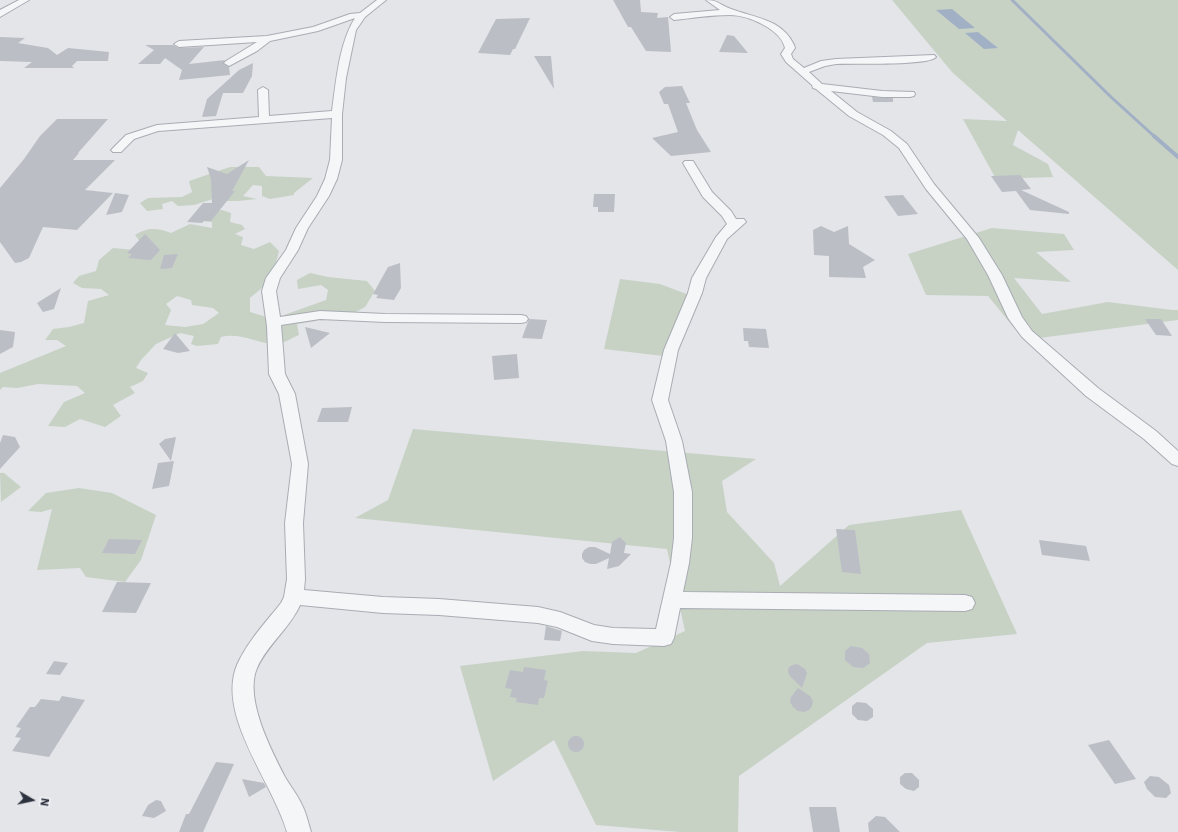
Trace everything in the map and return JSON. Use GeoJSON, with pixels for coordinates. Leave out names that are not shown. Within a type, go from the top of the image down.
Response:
{"type":"FeatureCollection","features":[{"type":"Feature","properties":{"kind":"street"},"geometry":{"type":"LineString","coordinates":[[0,14],[25,0]]}},
{"type":"Feature","properties":{"kind":"street"},"geometry":{"type":"LineString","coordinates":[[299,832],[292,811],[277,784],[255,737],[244,702],[242,685],[247,666],[259,647],[282,618],[294,596],[296,579],[294,561],[294,523],[300,464],[287,394],[277,374],[273,322],[269,296],[270,285],[292,250],[302,228],[323,196],[332,179],[336,160],[337,114],[341,78],[351,36],[355,25],[362,15],[382,0]]}},
{"type":"Feature","properties":{"kind":"street"},"geometry":{"type":"LineString","coordinates":[[710,0],[717,5],[764,21],[778,29],[790,45],[786,56],[817,86],[853,114],[887,134],[903,146],[930,186],[964,226],[979,248],[995,275],[1015,318],[1027,334],[1092,392],[1150,435],[1178,460]]}},
{"type":"Feature","properties":{"kind":"street"},"geometry":{"type":"LineString","coordinates":[[674,17],[735,12]]}},
{"type":"Feature","properties":{"kind":"street"},"geometry":{"type":"LineString","coordinates":[[179,44],[267,39],[315,28],[353,16],[362,15]]}},
{"type":"Feature","properties":{"kind":"street"},"geometry":{"type":"LineString","coordinates":[[229,63],[254,49],[267,39]]}},
{"type":"Feature","properties":{"kind":"street"},"geometry":{"type":"LineString","coordinates":[[799,68],[835,62],[904,60],[931,57]]}},
{"type":"Feature","properties":{"kind":"street"},"geometry":{"type":"LineString","coordinates":[[817,86],[882,94],[910,94]]}},
{"type":"Feature","properties":{"kind":"street"},"geometry":{"type":"LineString","coordinates":[[263,90],[264,119]]}},
{"type":"Feature","properties":{"kind":"street"},"geometry":{"type":"LineString","coordinates":[[117,150],[130,137],[157,128],[337,114]]}},
{"type":"Feature","properties":{"kind":"street"},"geometry":{"type":"LineString","coordinates":[[294,596],[383,606],[438,607],[538,615],[560,620],[592,633],[613,636],[664,638],[680,563],[683,538],[683,492],[674,441],[660,400],[671,350],[700,278],[722,237],[737,224],[707,194],[689,163]]}},
{"type":"Feature","properties":{"kind":"street"},"geometry":{"type":"LineString","coordinates":[[273,322],[303,316],[326,315],[385,318],[521,319]]}},
{"type":"Feature","properties":{"kind":"street"},"geometry":{"type":"LineString","coordinates":[[673,600],[965,603]]}},
{"type":"Feature","properties":{"kind":"shaded area"},"geometry":{"type":"Polygon","coordinates":[[[892,0],[1178,0],[1178,270],[1018,130],[1013,145],[1048,164],[1053,177],[996,179],[963,119],[1007,121],[952,72],[892,0]]]}},
{"type":"Feature","properties":{"kind":"shaded area"},"geometry":{"type":"Polygon","coordinates":[[[230,167],[259,167],[266,176],[313,178],[294,193],[294,195],[270,199],[262,196],[262,186],[253,185],[243,196],[257,199],[217,201],[213,199],[194,205],[178,206],[172,201],[162,204],[163,209],[147,211],[140,203],[148,198],[182,197],[192,192],[189,181],[230,167]]]}},
{"type":"Feature","properties":{"kind":"shaded area"},"geometry":{"type":"Polygon","coordinates":[[[222,210],[231,213],[230,222],[242,225],[245,229],[235,234],[243,237],[241,245],[254,249],[270,242],[279,251],[275,268],[267,283],[250,298],[250,312],[273,319],[326,300],[328,290],[321,285],[298,289],[297,280],[310,273],[328,277],[367,281],[375,291],[365,307],[352,314],[332,312],[316,321],[297,324],[299,335],[278,344],[264,343],[243,337],[229,336],[221,337],[218,344],[197,346],[191,344],[194,336],[180,333],[156,344],[141,360],[136,368],[148,373],[143,381],[130,387],[135,393],[113,405],[121,416],[105,427],[80,419],[65,427],[48,426],[64,402],[85,393],[77,386],[38,384],[17,388],[3,387],[0,390],[0,373],[66,346],[57,340],[45,340],[53,329],[84,323],[88,301],[109,295],[101,289],[82,288],[73,283],[79,276],[96,271],[99,260],[113,248],[135,250],[141,243],[135,235],[144,231],[157,229],[171,233],[190,224],[212,228],[212,222],[199,221],[206,211],[222,210]],[[177,296],[166,304],[171,310],[165,325],[185,327],[203,324],[219,313],[213,308],[192,305],[191,300],[177,296]]]}},
{"type":"Feature","properties":{"kind":"shaded area"},"geometry":{"type":"Polygon","coordinates":[[[992,228],[1064,234],[1074,250],[1036,252],[1071,282],[1014,278],[1042,314],[1108,302],[1178,310],[1178,320],[1024,340],[988,296],[926,295],[908,254],[992,228]]]}},
{"type":"Feature","properties":{"kind":"shaded area"},"geometry":{"type":"Polygon","coordinates":[[[620,279],[660,284],[689,295],[663,356],[604,349],[620,279]]]}},
{"type":"Feature","properties":{"kind":"shaded area"},"geometry":{"type":"Polygon","coordinates":[[[413,429],[756,459],[722,481],[727,512],[774,563],[780,586],[849,525],[961,510],[1017,634],[927,643],[739,776],[738,832],[680,832],[596,825],[554,740],[493,781],[460,666],[583,651],[636,653],[685,631],[667,549],[355,518],[388,500],[413,429]]]}},
{"type":"Feature","properties":{"kind":"shaded area"},"geometry":{"type":"Polygon","coordinates":[[[0,473],[4,473],[21,487],[1,502],[0,473]]]}},
{"type":"Feature","properties":{"kind":"shaded area"},"geometry":{"type":"Polygon","coordinates":[[[79,488],[112,493],[156,515],[141,560],[125,582],[86,577],[80,568],[37,570],[52,509],[41,512],[28,511],[46,493],[79,488]]]}},
{"type":"Feature","properties":{"kind":"water"},"geometry":{"type":"Polygon","coordinates":[[[952,9],[975,28],[959,29],[936,10],[952,9]]]}},
{"type":"Feature","properties":{"kind":"water"},"geometry":{"type":"Polygon","coordinates":[[[978,32],[998,48],[984,49],[965,33],[978,32]]]}},
{"type":"Feature","properties":{"kind":"building"},"geometry":{"type":"Polygon","coordinates":[[[613,0],[640,0],[641,12],[658,13],[657,18],[668,17],[671,52],[646,51],[631,27],[628,27],[613,0]]]}},
{"type":"Feature","properties":{"kind":"building"},"geometry":{"type":"Polygon","coordinates":[[[530,18],[515,49],[513,49],[510,55],[478,53],[496,19],[530,18]]]}},
{"type":"Feature","properties":{"kind":"building"},"geometry":{"type":"Polygon","coordinates":[[[727,35],[734,36],[748,53],[719,52],[727,35]]]}},
{"type":"Feature","properties":{"kind":"building"},"geometry":{"type":"Polygon","coordinates":[[[0,37],[25,38],[18,43],[48,48],[57,55],[68,48],[109,52],[108,61],[77,61],[72,66],[74,68],[24,68],[32,62],[0,61],[0,37]]]}},
{"type":"Feature","properties":{"kind":"building"},"geometry":{"type":"Polygon","coordinates":[[[145,45],[173,45],[179,48],[204,47],[189,64],[225,60],[223,63],[229,67],[230,75],[179,80],[182,70],[165,58],[160,64],[138,64],[154,50],[145,45]]]}},
{"type":"Feature","properties":{"kind":"building"},"geometry":{"type":"Polygon","coordinates":[[[534,56],[551,56],[554,89],[534,56]]]}},
{"type":"Feature","properties":{"kind":"building"},"geometry":{"type":"Polygon","coordinates":[[[253,63],[252,76],[243,93],[223,93],[216,116],[202,117],[207,99],[239,70],[253,63]]]}},
{"type":"Feature","properties":{"kind":"building"},"geometry":{"type":"Polygon","coordinates":[[[682,86],[690,103],[686,103],[697,130],[711,152],[671,156],[652,138],[678,132],[668,104],[664,104],[659,92],[665,87],[682,86]]]}},
{"type":"Feature","properties":{"kind":"building"},"geometry":{"type":"Polygon","coordinates":[[[872,97],[893,98],[893,102],[873,102],[872,97]]]}},
{"type":"Feature","properties":{"kind":"building"},"geometry":{"type":"Polygon","coordinates":[[[57,119],[108,119],[73,160],[115,160],[85,190],[113,193],[77,230],[43,227],[29,258],[15,263],[0,242],[0,188],[24,159],[40,136],[57,119]]]}},
{"type":"Feature","properties":{"kind":"building"},"geometry":{"type":"Polygon","coordinates":[[[249,160],[232,191],[235,191],[211,221],[204,221],[202,223],[187,222],[203,203],[212,203],[211,179],[207,167],[227,174],[249,160]]]}},
{"type":"Feature","properties":{"kind":"building"},"geometry":{"type":"Polygon","coordinates":[[[1020,175],[1031,189],[1021,190],[1069,212],[1069,214],[1030,210],[1016,191],[1002,192],[991,176],[1020,175]]]}},
{"type":"Feature","properties":{"kind":"building"},"geometry":{"type":"Polygon","coordinates":[[[115,193],[129,195],[122,212],[106,215],[115,193]]]}},
{"type":"Feature","properties":{"kind":"building"},"geometry":{"type":"Polygon","coordinates":[[[594,194],[615,194],[614,212],[598,212],[598,207],[593,207],[594,194]]]}},
{"type":"Feature","properties":{"kind":"building"},"geometry":{"type":"Polygon","coordinates":[[[903,195],[918,214],[898,216],[884,196],[903,195]]]}},
{"type":"Feature","properties":{"kind":"building"},"geometry":{"type":"Polygon","coordinates":[[[821,226],[834,232],[848,226],[849,244],[875,260],[863,267],[866,278],[829,277],[829,256],[814,255],[813,230],[821,226]]]}},
{"type":"Feature","properties":{"kind":"building"},"geometry":{"type":"Polygon","coordinates":[[[145,234],[160,250],[151,260],[128,258],[132,254],[127,253],[145,234]]]}},
{"type":"Feature","properties":{"kind":"building"},"geometry":{"type":"Polygon","coordinates":[[[178,254],[172,268],[160,269],[164,255],[178,254]]]}},
{"type":"Feature","properties":{"kind":"building"},"geometry":{"type":"Polygon","coordinates":[[[400,263],[401,288],[394,300],[376,298],[378,295],[373,294],[388,267],[400,263]]]}},
{"type":"Feature","properties":{"kind":"building"},"geometry":{"type":"Polygon","coordinates":[[[61,288],[54,309],[43,312],[37,303],[61,288]]]}},
{"type":"Feature","properties":{"kind":"building"},"geometry":{"type":"Polygon","coordinates":[[[529,319],[547,320],[542,339],[522,338],[529,319]]]}},
{"type":"Feature","properties":{"kind":"building"},"geometry":{"type":"Polygon","coordinates":[[[1145,319],[1161,319],[1172,336],[1156,335],[1145,319]]]}},
{"type":"Feature","properties":{"kind":"building"},"geometry":{"type":"Polygon","coordinates":[[[305,327],[330,333],[311,348],[305,327]]]}},
{"type":"Feature","properties":{"kind":"building"},"geometry":{"type":"Polygon","coordinates":[[[743,328],[766,329],[769,348],[749,347],[748,341],[744,341],[743,328]]]}},
{"type":"Feature","properties":{"kind":"building"},"geometry":{"type":"Polygon","coordinates":[[[0,330],[15,332],[13,347],[0,354],[0,330]]]}},
{"type":"Feature","properties":{"kind":"building"},"geometry":{"type":"Polygon","coordinates":[[[175,333],[190,351],[178,353],[163,349],[175,333]]]}},
{"type":"Feature","properties":{"kind":"building"},"geometry":{"type":"Polygon","coordinates":[[[517,354],[519,378],[494,380],[492,356],[517,354]]]}},
{"type":"Feature","properties":{"kind":"building"},"geometry":{"type":"Polygon","coordinates":[[[352,407],[348,422],[317,422],[322,408],[352,407]]]}},
{"type":"Feature","properties":{"kind":"building"},"geometry":{"type":"Polygon","coordinates":[[[3,435],[15,437],[20,447],[0,469],[0,443],[3,435]]]}},
{"type":"Feature","properties":{"kind":"building"},"geometry":{"type":"Polygon","coordinates":[[[176,437],[171,461],[159,444],[165,439],[176,437]]]}},
{"type":"Feature","properties":{"kind":"building"},"geometry":{"type":"Polygon","coordinates":[[[174,461],[169,486],[152,489],[158,463],[174,461]]]}},
{"type":"Feature","properties":{"kind":"building"},"geometry":{"type":"Polygon","coordinates":[[[836,529],[855,530],[861,574],[842,572],[836,529]]]}},
{"type":"Feature","properties":{"kind":"building"},"geometry":{"type":"Polygon","coordinates":[[[620,537],[626,543],[624,553],[631,554],[619,566],[607,569],[609,558],[596,564],[590,564],[585,562],[582,558],[584,550],[589,547],[595,547],[610,554],[612,542],[620,537]]]}},
{"type":"Feature","properties":{"kind":"building"},"geometry":{"type":"Polygon","coordinates":[[[109,539],[142,540],[135,554],[102,553],[109,539]]]}},
{"type":"Feature","properties":{"kind":"building"},"geometry":{"type":"Polygon","coordinates":[[[1039,540],[1086,546],[1090,561],[1042,555],[1039,540]]]}},
{"type":"Feature","properties":{"kind":"building"},"geometry":{"type":"Polygon","coordinates":[[[117,582],[151,583],[136,613],[102,612],[117,582]]]}},
{"type":"Feature","properties":{"kind":"building"},"geometry":{"type":"Polygon","coordinates":[[[546,626],[562,631],[560,641],[544,640],[546,626]]]}},
{"type":"Feature","properties":{"kind":"building"},"geometry":{"type":"Polygon","coordinates":[[[851,646],[862,648],[869,654],[870,663],[863,668],[853,667],[845,660],[845,651],[851,646]]]}},
{"type":"Feature","properties":{"kind":"building"},"geometry":{"type":"Polygon","coordinates":[[[54,661],[68,663],[60,675],[46,674],[54,661]]]}},
{"type":"Feature","properties":{"kind":"building"},"geometry":{"type":"Polygon","coordinates":[[[797,664],[805,669],[807,673],[802,688],[789,675],[788,671],[789,667],[797,664]]]}},
{"type":"Feature","properties":{"kind":"building"},"geometry":{"type":"Polygon","coordinates":[[[524,667],[546,670],[544,680],[548,681],[544,698],[539,698],[538,705],[516,702],[517,698],[510,697],[512,689],[505,688],[510,670],[523,672],[524,667]]]}},
{"type":"Feature","properties":{"kind":"building"},"geometry":{"type":"Polygon","coordinates":[[[798,688],[810,696],[813,701],[809,710],[804,712],[798,711],[790,702],[791,697],[798,688]]]}},
{"type":"Feature","properties":{"kind":"building"},"geometry":{"type":"Polygon","coordinates":[[[62,696],[85,700],[49,757],[12,751],[21,738],[15,737],[21,728],[16,727],[30,707],[35,707],[41,699],[59,701],[62,696]]]}},
{"type":"Feature","properties":{"kind":"building"},"geometry":{"type":"Polygon","coordinates":[[[857,702],[866,703],[873,709],[873,717],[867,721],[858,720],[852,714],[852,706],[857,702]]]}},
{"type":"Feature","properties":{"kind":"building"},"geometry":{"type":"Polygon","coordinates":[[[573,736],[579,736],[584,741],[582,750],[579,752],[573,752],[568,747],[568,741],[573,736]]]}},
{"type":"Feature","properties":{"kind":"building"},"geometry":{"type":"Polygon","coordinates":[[[1109,740],[1136,779],[1115,784],[1088,745],[1109,740]]]}},
{"type":"Feature","properties":{"kind":"building"},"geometry":{"type":"Polygon","coordinates":[[[216,762],[234,764],[203,832],[179,832],[186,814],[189,814],[216,762]]]}},
{"type":"Feature","properties":{"kind":"building"},"geometry":{"type":"Polygon","coordinates":[[[905,773],[912,773],[919,780],[919,787],[914,791],[906,789],[900,784],[900,777],[905,773]]]}},
{"type":"Feature","properties":{"kind":"building"},"geometry":{"type":"Polygon","coordinates":[[[1150,776],[1159,777],[1169,785],[1171,793],[1166,798],[1155,797],[1147,789],[1144,782],[1150,776]]]}},
{"type":"Feature","properties":{"kind":"building"},"geometry":{"type":"Polygon","coordinates":[[[242,779],[264,783],[266,787],[249,797],[242,779]]]}},
{"type":"Feature","properties":{"kind":"building"},"geometry":{"type":"Polygon","coordinates":[[[156,800],[161,801],[166,811],[154,818],[142,816],[148,805],[156,800]]]}},
{"type":"Feature","properties":{"kind":"building"},"geometry":{"type":"Polygon","coordinates":[[[809,807],[836,807],[840,832],[813,832],[809,807]]]}},
{"type":"Feature","properties":{"kind":"building"},"geometry":{"type":"Polygon","coordinates":[[[876,816],[885,817],[900,832],[869,832],[868,823],[876,816]]]}},
{"type":"Feature","properties":{"kind":"waterway"},"geometry":{"type":"LineString","coordinates":[[1012,0],[1111,97],[1155,137]]}},
{"type":"Feature","properties":{"kind":"waterway"},"geometry":{"type":"LineString","coordinates":[[1154,136],[1178,157]]}}]}
